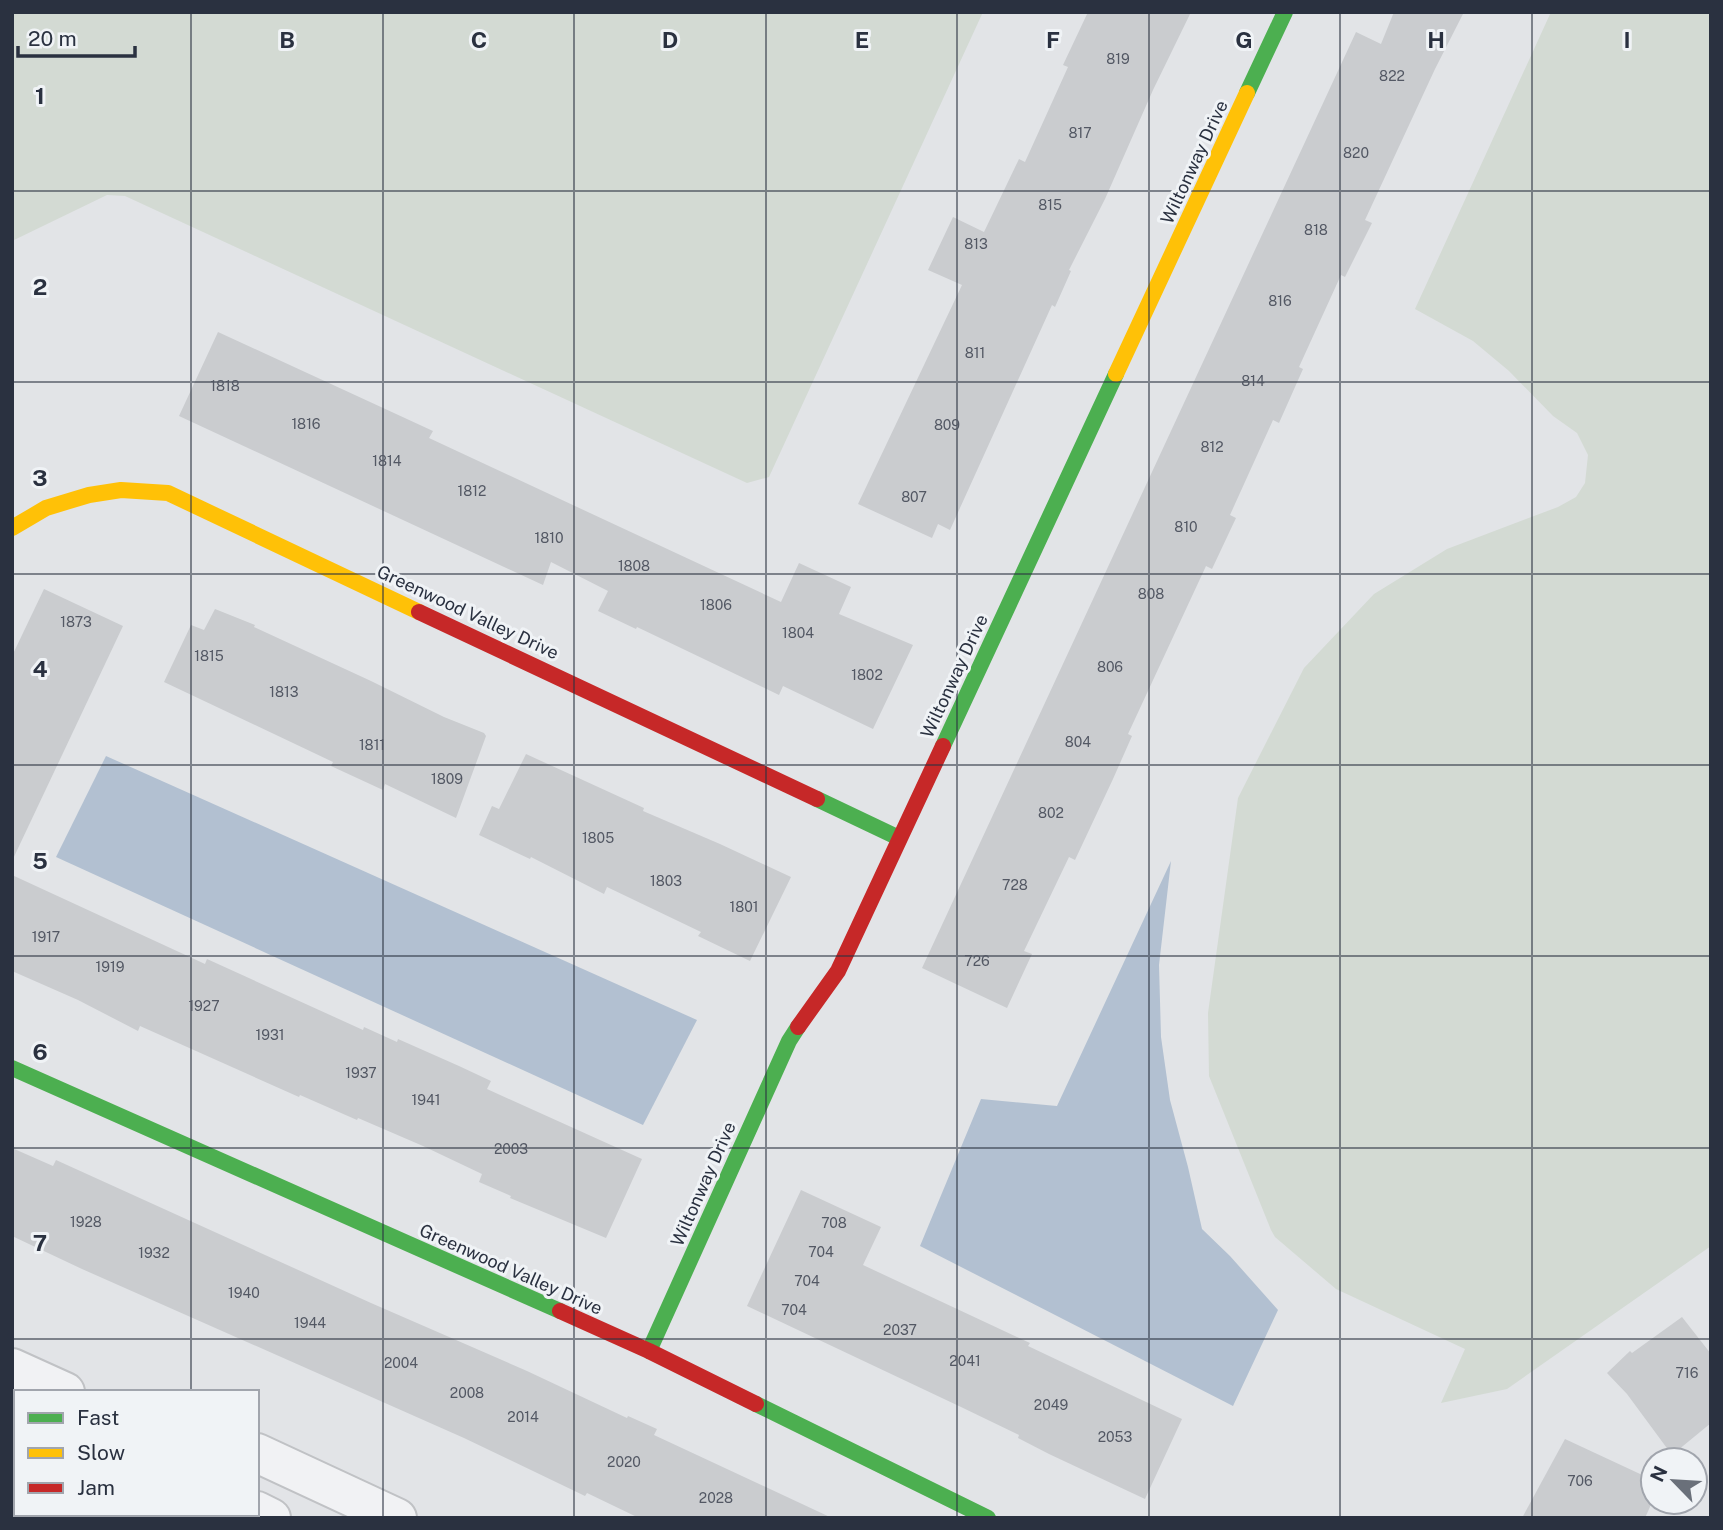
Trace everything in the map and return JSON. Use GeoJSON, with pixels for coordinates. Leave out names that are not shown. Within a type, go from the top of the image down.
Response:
{"type":"FeatureCollection","features":[{"type":"Feature","properties":{"kind":"street","name":"Wiltonway Drive"},"geometry":{"type":"LineString","coordinates":[[649,1351],[789,1041],[838,971],[1285,12]]}},
{"type":"Feature","properties":{"kind":"street","name":"Greenwood Valley Drive"},"geometry":{"type":"LineString","coordinates":[[12,528],[21,521],[61,503],[114,489],[168,493],[900,838]]}},
{"type":"Feature","properties":{"kind":"street","name":"Greenwood Valley Drive"},"geometry":{"type":"LineString","coordinates":[[12,1068],[649,1351],[988,1518]]}},
{"type":"Feature","properties":{"kind":"street"},"geometry":{"type":"LineString","coordinates":[[12,1368],[61,1390]]}},
{"type":"Feature","properties":{"kind":"street"},"geometry":{"type":"LineString","coordinates":[[259,1453],[397,1518]]}},
{"type":"Feature","properties":{"kind":"shaded area"},"geometry":{"type":"Polygon","coordinates":[[[12,12],[983,12],[769,477],[747,483],[125,196],[107,195],[12,241],[12,12]]]}},
{"type":"Feature","properties":{"kind":"shaded area"},"geometry":{"type":"Polygon","coordinates":[[[1551,12],[1711,12],[1711,1246],[1507,1389],[1441,1403],[1465,1349],[1336,1289],[1275,1237],[1209,1076],[1208,1013],[1238,798],[1304,668],[1374,594],[1447,549],[1558,507],[1576,497],[1585,483],[1588,455],[1577,433],[1553,416],[1509,371],[1473,341],[1415,309],[1551,12]]]}},
{"type":"Feature","properties":{"kind":"shaded area"},"geometry":{"type":"Polygon","coordinates":[[[12,1440],[14,1516],[188,1518],[12,1518],[12,1440]]]}},
{"type":"Feature","properties":{"kind":"water"},"geometry":{"type":"Polygon","coordinates":[[[106,756],[697,1020],[643,1125],[56,857],[106,756]]]}},
{"type":"Feature","properties":{"kind":"water"},"geometry":{"type":"Polygon","coordinates":[[[1171,861],[1159,965],[1161,1037],[1170,1100],[1202,1229],[1278,1310],[1233,1406],[920,1246],[981,1099],[1057,1106],[1171,861]]]}},
{"type":"Feature","properties":{"kind":"building"},"geometry":{"type":"Polygon","coordinates":[[[1088,12],[1191,12],[1105,199],[1069,270],[1071,271],[1055,307],[1052,305],[950,530],[938,524],[932,538],[858,504],[962,285],[928,270],[953,217],[984,232],[1019,159],[1025,162],[1068,67],[1063,65],[1088,12]]]}},
{"type":"Feature","properties":{"kind":"building"},"geometry":{"type":"Polygon","coordinates":[[[1394,12],[1464,12],[1365,220],[1372,223],[1345,277],[1341,275],[1299,367],[1303,369],[1279,423],[1273,420],[1230,515],[1236,518],[1212,569],[1206,566],[1128,734],[1132,736],[1075,860],[1069,857],[1024,951],[1032,954],[1007,1008],[922,968],[1356,32],[1381,44],[1394,12]]]}},
{"type":"Feature","properties":{"kind":"building"},"geometry":{"type":"Polygon","coordinates":[[[218,332],[433,431],[429,438],[781,602],[799,563],[851,587],[839,614],[913,645],[873,729],[783,686],[779,695],[598,611],[608,591],[551,562],[543,585],[179,416],[218,332]]]}},
{"type":"Feature","properties":{"kind":"building"},"geometry":{"type":"Polygon","coordinates":[[[44,589],[123,626],[12,861],[12,656],[44,589]]]}},
{"type":"Feature","properties":{"kind":"building"},"geometry":{"type":"Polygon","coordinates":[[[215,609],[255,625],[254,627],[444,717],[484,733],[486,736],[456,818],[385,784],[383,790],[331,766],[333,762],[164,682],[191,625],[204,630],[215,609]]]}},
{"type":"Feature","properties":{"kind":"building"},"geometry":{"type":"Polygon","coordinates":[[[526,754],[644,808],[643,811],[791,877],[750,961],[698,936],[701,932],[607,887],[604,894],[531,857],[530,859],[479,835],[492,806],[499,809],[526,754]]]}},
{"type":"Feature","properties":{"kind":"building"},"geometry":{"type":"Polygon","coordinates":[[[12,875],[205,964],[207,959],[363,1030],[364,1027],[397,1042],[398,1039],[459,1066],[491,1081],[487,1089],[642,1159],[606,1238],[510,1198],[511,1196],[479,1182],[482,1174],[423,1146],[300,1095],[299,1097],[140,1026],[138,1031],[78,1000],[12,971],[12,875]]]}},
{"type":"Feature","properties":{"kind":"building"},"geometry":{"type":"Polygon","coordinates":[[[12,1148],[53,1166],[56,1160],[627,1418],[628,1416],[657,1429],[654,1435],[832,1518],[639,1518],[587,1493],[585,1496],[464,1438],[12,1236],[12,1148]]]}},
{"type":"Feature","properties":{"kind":"building"},"geometry":{"type":"Polygon","coordinates":[[[801,1190],[881,1227],[863,1265],[1030,1343],[1028,1346],[1182,1419],[1145,1499],[1049,1454],[1018,1438],[1019,1435],[747,1306],[801,1190]]]}},
{"type":"Feature","properties":{"kind":"building"},"geometry":{"type":"Polygon","coordinates":[[[1682,1317],[1711,1354],[1711,1423],[1683,1446],[1665,1446],[1627,1394],[1607,1373],[1630,1351],[1632,1353],[1682,1317]]]}},
{"type":"Feature","properties":{"kind":"building"},"geometry":{"type":"Polygon","coordinates":[[[1565,1439],[1639,1473],[1639,1516],[1646,1516],[1645,1518],[1522,1518],[1565,1439]]]}},
{"type":"Feature","properties":{"kind":"traffic: fast"},"geometry":{"type":"LineString","coordinates":[[1247,93],[1285,12]]}},
{"type":"Feature","properties":{"kind":"traffic: fast"},"geometry":{"type":"LineString","coordinates":[[943,746],[1116,374]]}},
{"type":"Feature","properties":{"kind":"traffic: fast"},"geometry":{"type":"LineString","coordinates":[[817,799],[899,838]]}},
{"type":"Feature","properties":{"kind":"traffic: fast"},"geometry":{"type":"LineString","coordinates":[[649,1351],[789,1041],[798,1027]]}},
{"type":"Feature","properties":{"kind":"traffic: fast"},"geometry":{"type":"LineString","coordinates":[[12,1068],[560,1311]]}},
{"type":"Feature","properties":{"kind":"traffic: fast"},"geometry":{"type":"LineString","coordinates":[[756,1404],[988,1518]]}},
{"type":"Feature","properties":{"kind":"traffic: slow"},"geometry":{"type":"LineString","coordinates":[[1116,374],[1247,93]]}},
{"type":"Feature","properties":{"kind":"traffic: slow"},"geometry":{"type":"LineString","coordinates":[[12,528],[46,508],[89,495],[121,490],[168,493],[419,612]]}},
{"type":"Feature","properties":{"kind":"traffic: jam"},"geometry":{"type":"LineString","coordinates":[[419,612],[817,799]]}},
{"type":"Feature","properties":{"kind":"traffic: jam"},"geometry":{"type":"LineString","coordinates":[[798,1027],[838,971],[943,746]]}},
{"type":"Feature","properties":{"kind":"traffic: jam"},"geometry":{"type":"LineString","coordinates":[[560,1311],[756,1404]]}}]}
